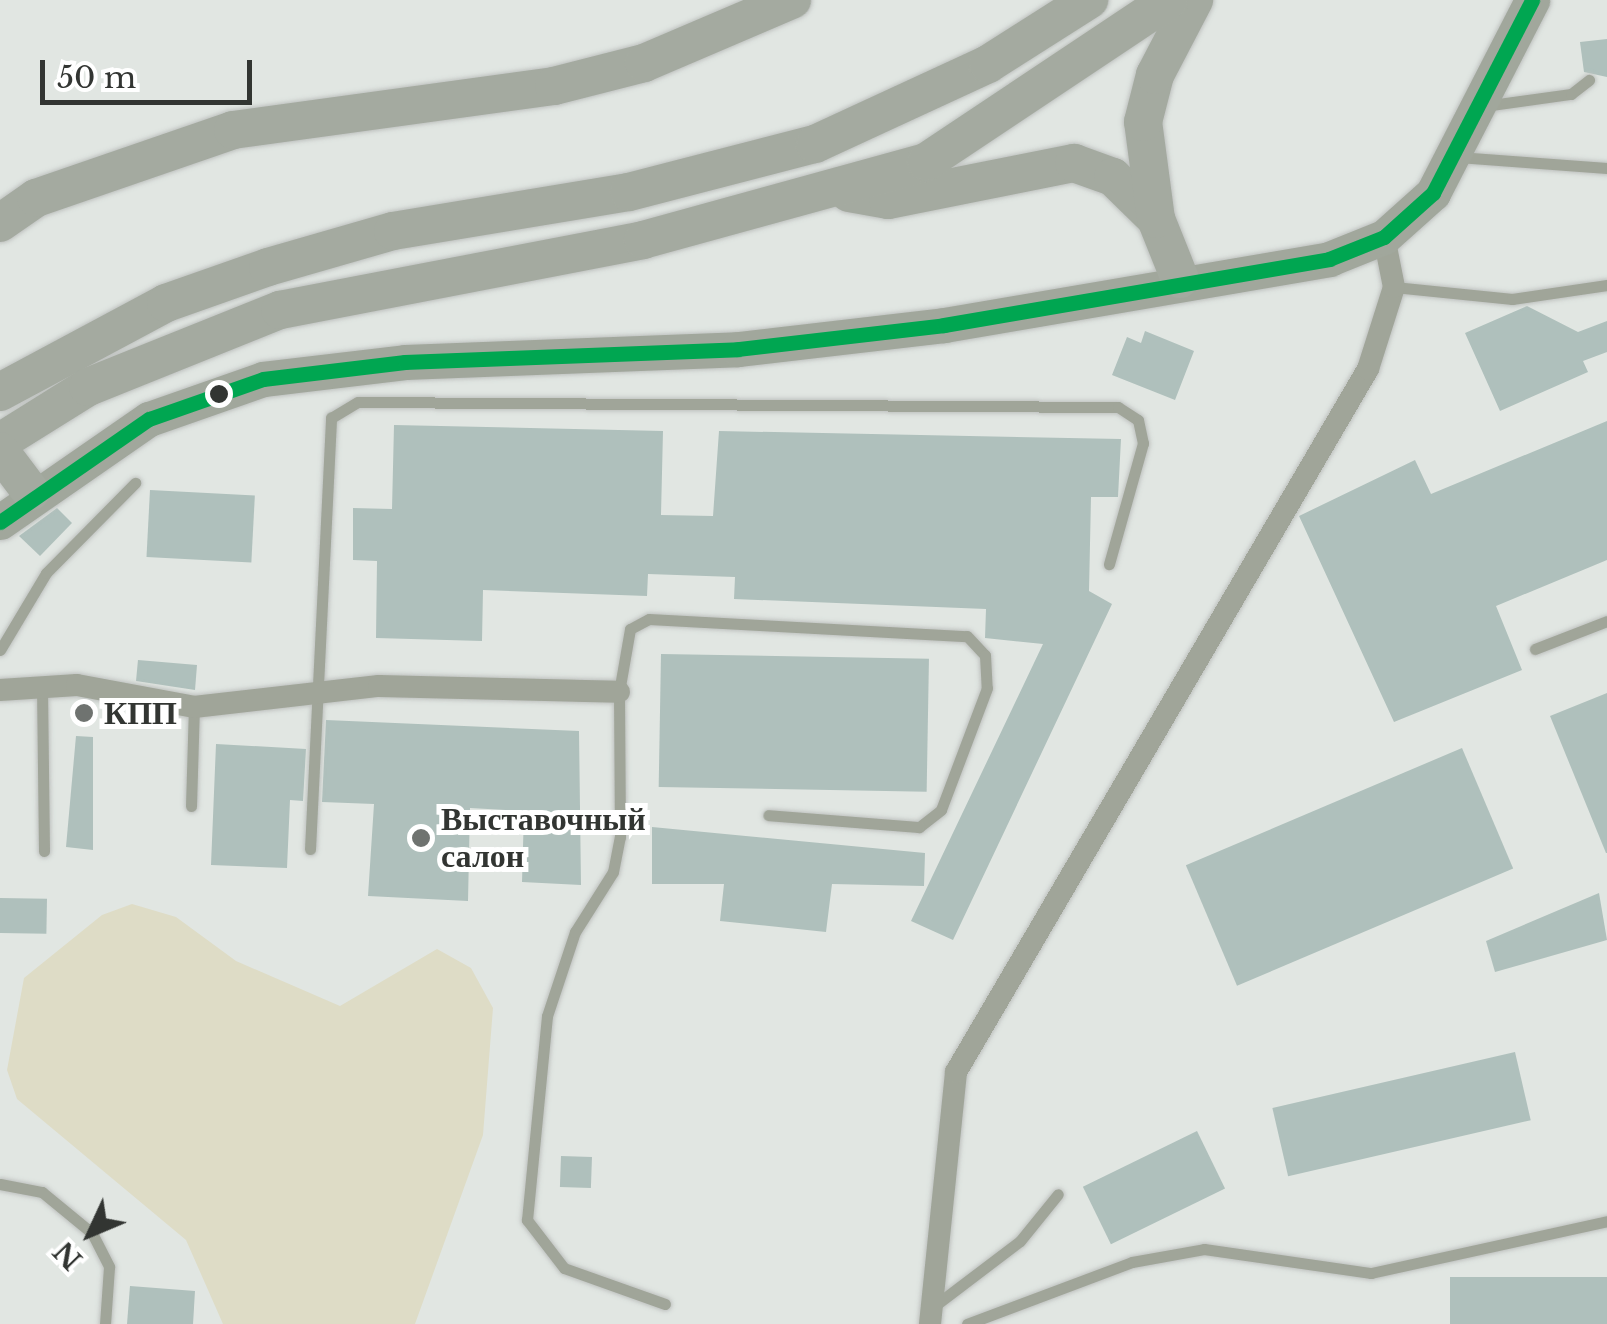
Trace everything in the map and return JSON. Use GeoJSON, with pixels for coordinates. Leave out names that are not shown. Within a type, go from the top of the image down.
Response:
{"type":"FeatureCollection","features":[{"type":"Feature","properties":{"kind":"highway"},"geometry":{"type":"LineString","coordinates":[[0,223],[36,198],[233,130],[554,86],[662,56],[792,0]]}},
{"type":"Feature","properties":{"kind":"highway"},"geometry":{"type":"LineString","coordinates":[[0,442],[88,386],[280,310],[837,191],[926,162],[1168,0]]}},
{"type":"Feature","properties":{"kind":"highway"},"geometry":{"type":"LineString","coordinates":[[1180,279],[1156,219],[1143,122],[1154,75],[1194,0]]}},
{"type":"Feature","properties":{"kind":"highway"},"geometry":{"type":"LineString","coordinates":[[0,392],[67,350],[166,303],[392,231],[628,192],[816,144],[1080,4]]}},
{"type":"Feature","properties":{"kind":"highway"},"geometry":{"type":"LineString","coordinates":[[837,191],[888,200],[1074,164],[1113,176],[1156,219]]}},
{"type":"Feature","properties":{"kind":"highway"},"geometry":{"type":"LineString","coordinates":[[0,451],[31,492]]}},
{"type":"Feature","properties":{"kind":"main road"},"geometry":{"type":"LineString","coordinates":[[0,522],[31,492],[148,419],[263,379],[406,362],[738,349],[944,326],[1180,279],[1329,260],[1384,237],[1458,157],[1532,0]]}},
{"type":"Feature","properties":{"kind":"street"},"geometry":{"type":"LineString","coordinates":[[931,1316],[947,1219],[948,1114],[974,1030],[1094,848],[1368,370],[1394,287],[1384,237]]}},
{"type":"Feature","properties":{"kind":"street"},"geometry":{"type":"LineString","coordinates":[[0,690],[42,687],[194,706],[316,689],[619,692]]}},
{"type":"Feature","properties":{"kind":"lane"},"geometry":{"type":"LineString","coordinates":[[1484,106],[1571,94],[1589,80]]}},
{"type":"Feature","properties":{"kind":"lane"},"geometry":{"type":"LineString","coordinates":[[1458,157],[1607,168]]}},
{"type":"Feature","properties":{"kind":"lane"},"geometry":{"type":"LineString","coordinates":[[1394,287],[1512,299],[1607,286]]}},
{"type":"Feature","properties":{"kind":"lane"},"geometry":{"type":"LineString","coordinates":[[310,849],[331,418],[358,402],[1118,407],[1138,420],[1143,444],[1109,564]]}},
{"type":"Feature","properties":{"kind":"lane"},"geometry":{"type":"LineString","coordinates":[[0,650],[46,573],[135,483]]}},
{"type":"Feature","properties":{"kind":"lane"},"geometry":{"type":"LineString","coordinates":[[665,1304],[564,1268],[527,1220],[546,1016],[575,932],[613,872],[620,837],[619,692],[630,630],[649,619],[967,636],[985,655],[987,688],[941,810],[919,826],[768,815]]}},
{"type":"Feature","properties":{"kind":"lane"},"geometry":{"type":"LineString","coordinates":[[1535,649],[1607,621]]}},
{"type":"Feature","properties":{"kind":"lane"},"geometry":{"type":"LineString","coordinates":[[42,687],[44,852]]}},
{"type":"Feature","properties":{"kind":"lane"},"geometry":{"type":"LineString","coordinates":[[191,806],[194,706]]}},
{"type":"Feature","properties":{"kind":"lane"},"geometry":{"type":"LineString","coordinates":[[0,1184],[42,1192],[92,1234],[109,1267],[105,1324]]}},
{"type":"Feature","properties":{"kind":"lane"},"geometry":{"type":"LineString","coordinates":[[931,1316],[1020,1241],[1058,1194]]}},
{"type":"Feature","properties":{"kind":"lane"},"geometry":{"type":"LineString","coordinates":[[967,1324],[1132,1262],[1204,1249],[1371,1273],[1607,1221]]}},
{"type":"Feature","properties":{"kind":"shaded area"},"geometry":{"type":"Polygon","coordinates":[[[132,904],[176,917],[236,961],[340,1006],[437,949],[471,968],[493,1008],[483,1135],[415,1324],[223,1324],[186,1240],[17,1099],[7,1070],[24,978],[102,915],[132,904]]]}},
{"type":"Feature","properties":{"kind":"building"},"geometry":{"type":"Polygon","coordinates":[[[1607,39],[1607,77],[1584,72],[1580,42],[1607,39]]]}},
{"type":"Feature","properties":{"kind":"building"},"geometry":{"type":"Polygon","coordinates":[[[1527,306],[1578,332],[1607,321],[1607,352],[1583,361],[1588,372],[1500,411],[1465,333],[1527,306]]]}},
{"type":"Feature","properties":{"kind":"building"},"geometry":{"type":"Polygon","coordinates":[[[1145,331],[1194,351],[1175,400],[1112,375],[1127,337],[1141,343],[1145,331]]]}},
{"type":"Feature","properties":{"kind":"building"},"geometry":{"type":"Polygon","coordinates":[[[1607,421],[1607,560],[1496,606],[1522,670],[1394,722],[1299,516],[1415,460],[1431,494],[1607,421]]]}},
{"type":"Feature","properties":{"kind":"building"},"geometry":{"type":"Polygon","coordinates":[[[394,425],[663,431],[661,515],[713,516],[719,431],[1121,439],[1118,497],[1091,497],[1089,591],[1112,604],[953,940],[911,921],[1043,644],[985,638],[986,609],[734,599],[735,577],[648,574],[647,596],[483,590],[482,641],[376,638],[377,561],[353,560],[353,508],[392,509],[394,425]]]}},
{"type":"Feature","properties":{"kind":"building"},"geometry":{"type":"Polygon","coordinates":[[[150,490],[255,495],[251,562],[146,557],[150,490]]]}},
{"type":"Feature","properties":{"kind":"building"},"geometry":{"type":"Polygon","coordinates":[[[57,508],[72,523],[40,556],[19,536],[57,508]]]}},
{"type":"Feature","properties":{"kind":"building"},"geometry":{"type":"Polygon","coordinates":[[[661,654],[929,659],[927,792],[659,787],[661,654]]]}},
{"type":"Feature","properties":{"kind":"building"},"geometry":{"type":"Polygon","coordinates":[[[138,660],[197,665],[195,690],[136,681],[138,660]]]}},
{"type":"Feature","properties":{"kind":"building"},"geometry":{"type":"Polygon","coordinates":[[[1607,693],[1607,853],[1606,853],[1550,716],[1607,693]]]}},
{"type":"Feature","properties":{"kind":"building"},"geometry":{"type":"Polygon","coordinates":[[[326,720],[579,731],[581,885],[522,882],[524,811],[470,808],[468,901],[368,896],[374,804],[322,802],[326,720]]]}},
{"type":"Feature","properties":{"kind":"building"},"geometry":{"type":"Polygon","coordinates":[[[76,736],[93,737],[93,850],[66,847],[76,736]]]}},
{"type":"Feature","properties":{"kind":"building"},"geometry":{"type":"Polygon","coordinates":[[[216,744],[306,749],[303,801],[290,800],[287,868],[211,865],[216,744]]]}},
{"type":"Feature","properties":{"kind":"building"},"geometry":{"type":"Polygon","coordinates":[[[1462,748],[1513,869],[1237,986],[1186,865],[1462,748]]]}},
{"type":"Feature","properties":{"kind":"building"},"geometry":{"type":"Polygon","coordinates":[[[652,827],[925,853],[924,886],[832,884],[826,932],[720,921],[724,884],[652,884],[652,827]]]}},
{"type":"Feature","properties":{"kind":"building"},"geometry":{"type":"Polygon","coordinates":[[[1599,893],[1607,940],[1495,972],[1486,941],[1599,893]]]}},
{"type":"Feature","properties":{"kind":"building"},"geometry":{"type":"Polygon","coordinates":[[[0,898],[47,899],[46,934],[0,933],[0,898]]]}},
{"type":"Feature","properties":{"kind":"building"},"geometry":{"type":"Polygon","coordinates":[[[1515,1052],[1531,1120],[1288,1176],[1272,1108],[1515,1052]]]}},
{"type":"Feature","properties":{"kind":"building"},"geometry":{"type":"Polygon","coordinates":[[[1197,1131],[1225,1189],[1111,1244],[1083,1187],[1197,1131]]]}},
{"type":"Feature","properties":{"kind":"building"},"geometry":{"type":"Polygon","coordinates":[[[561,1156],[592,1157],[591,1188],[560,1187],[561,1156]]]}},
{"type":"Feature","properties":{"kind":"building"},"geometry":{"type":"Polygon","coordinates":[[[1450,1277],[1607,1277],[1607,1324],[1450,1324],[1450,1277]]]}},
{"type":"Feature","properties":{"kind":"building"},"geometry":{"type":"Polygon","coordinates":[[[130,1286],[195,1291],[193,1324],[127,1324],[130,1286]]]}},
{"type":"Feature","properties":{"kind":"transit line"},"geometry":{"type":"LineString","coordinates":[[0,522],[149,419],[263,379],[405,362],[738,349],[944,325],[1329,259],[1384,237],[1433,193],[1532,0]]}},
{"type":"Feature","properties":{"kind":"place","name":"КПП"},"geometry":{"type":"Point","coordinates":[84,713]}},
{"type":"Feature","properties":{"kind":"place","name":"Выставочный салон"},"geometry":{"type":"Point","coordinates":[421,838]}}]}
